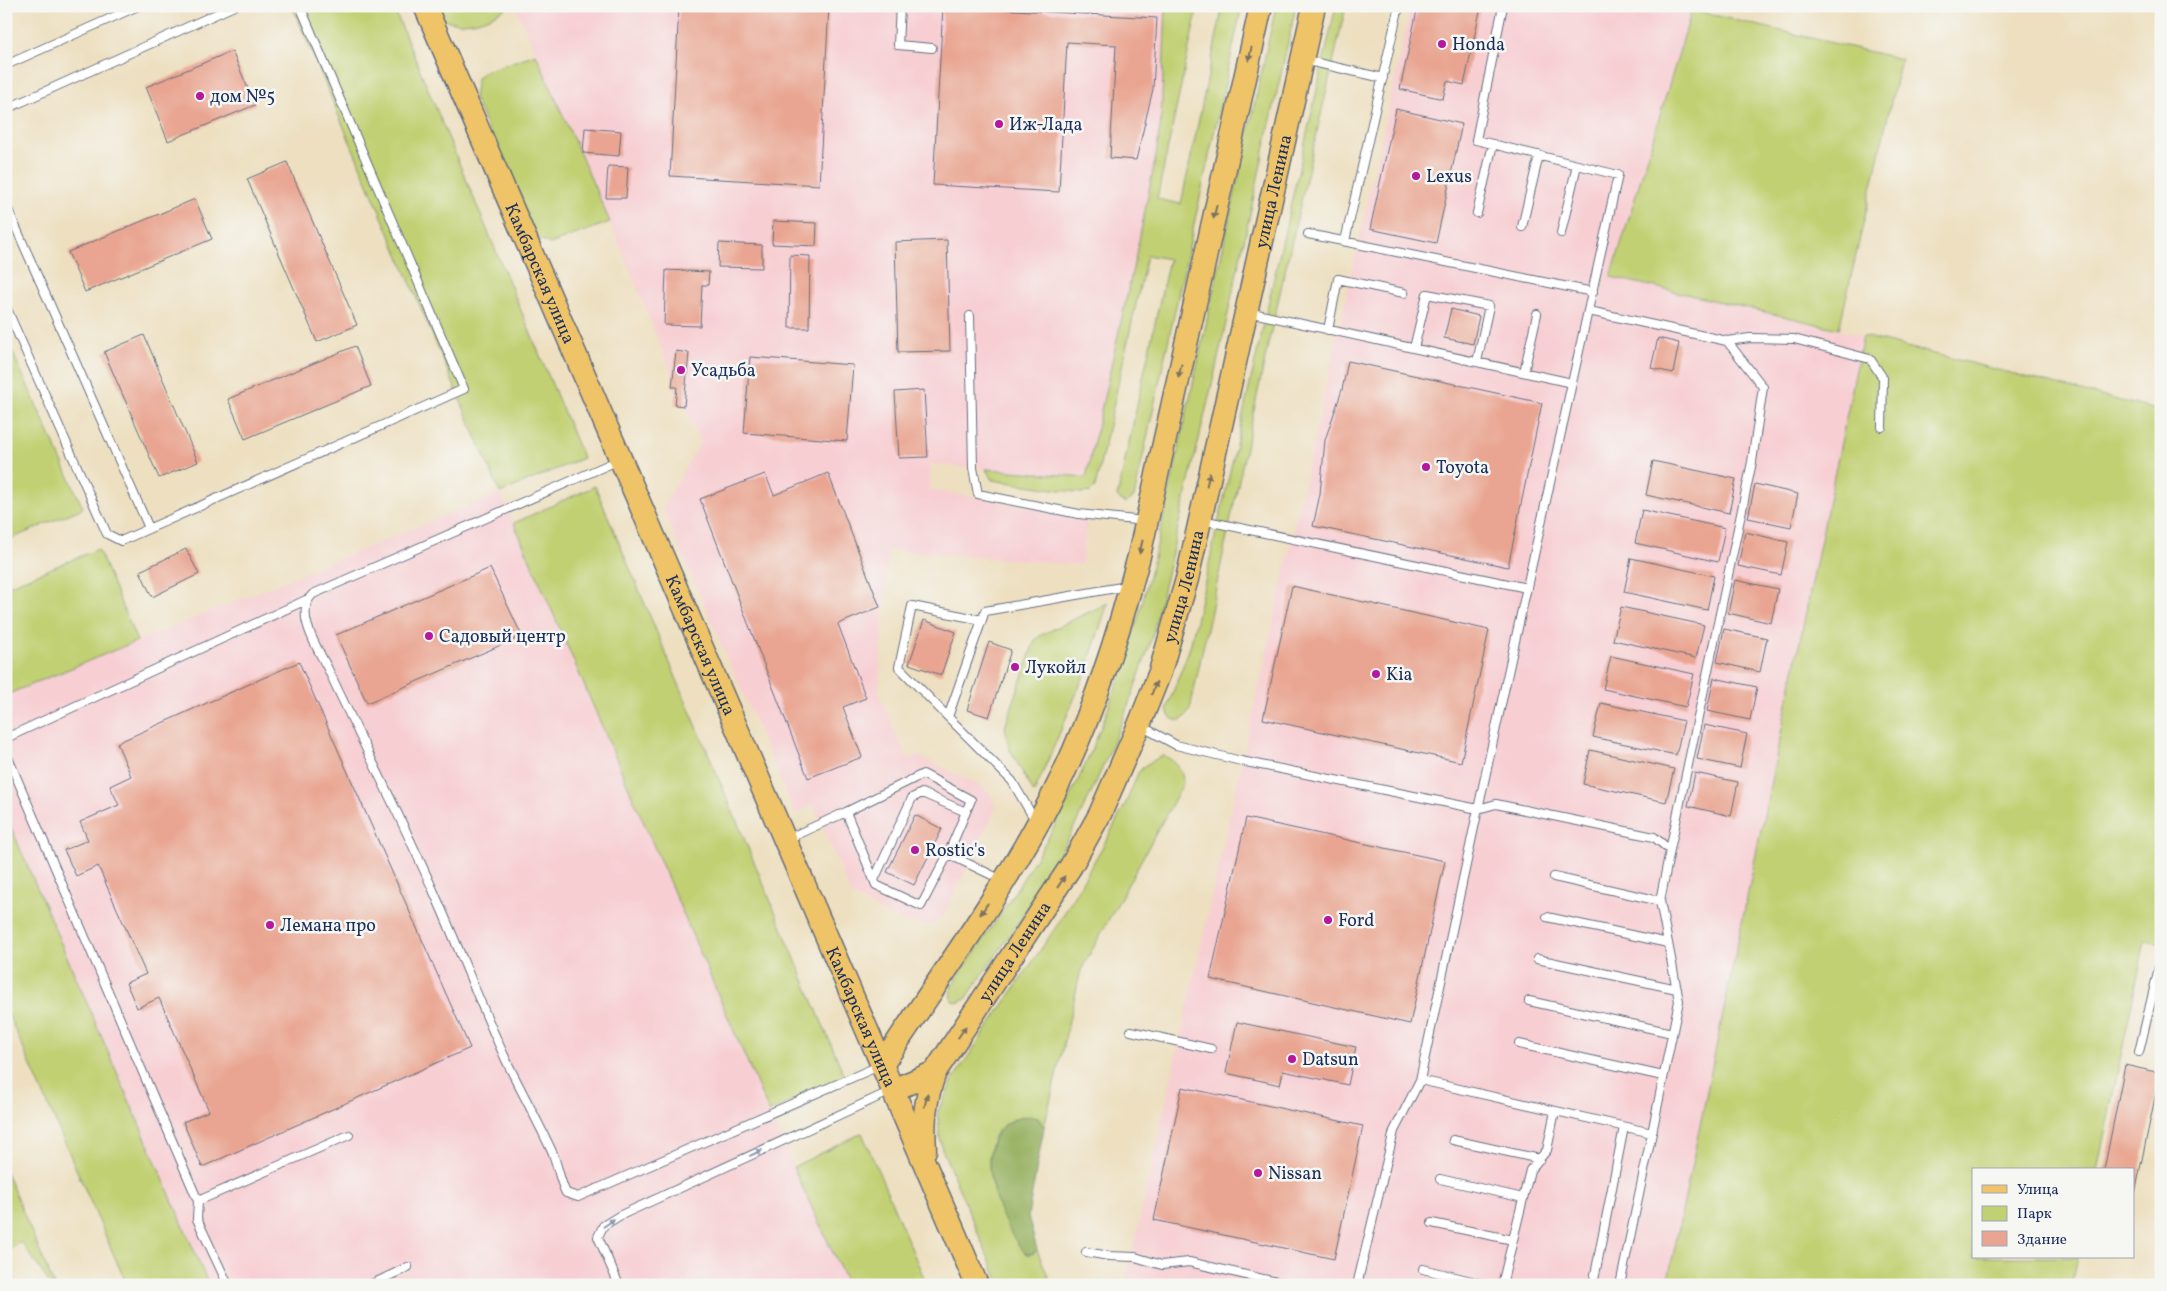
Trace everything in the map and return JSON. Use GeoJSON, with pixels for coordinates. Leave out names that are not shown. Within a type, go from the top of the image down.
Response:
{"type":"FeatureCollection","features":[{"type":"Feature","properties":{"kind":"main road","name":"Камбарская улица"},"geometry":{"type":"LineString","coordinates":[[425,6],[977,1285]]}},
{"type":"Feature","properties":{"kind":"main road"},"geometry":{"type":"LineString","coordinates":[[882,1065],[1003,880],[1037,823],[1069,761],[1088,717],[1115,640],[1131,585],[1261,6]]}},
{"type":"Feature","properties":{"kind":"main road","name":"улица Ленина"},"geometry":{"type":"LineString","coordinates":[[926,1164],[923,1125],[926,1100],[935,1072],[1071,866],[1100,814],[1160,672],[1187,579],[1314,6]]}},
{"type":"Feature","properties":{"kind":"main road"},"geometry":{"type":"LineString","coordinates":[[893,1090],[935,1072]]}},
{"type":"Feature","properties":{"kind":"lane"},"geometry":{"type":"LineString","coordinates":[[6,65],[138,6]]}},
{"type":"Feature","properties":{"kind":"lane"},"geometry":{"type":"LineString","coordinates":[[6,109],[234,6]]}},
{"type":"Feature","properties":{"kind":"lane"},"geometry":{"type":"LineString","coordinates":[[6,307],[107,534],[121,541],[464,389],[300,6]]}},
{"type":"Feature","properties":{"kind":"lane"},"geometry":{"type":"LineString","coordinates":[[900,6],[898,45],[932,48]]}},
{"type":"Feature","properties":{"kind":"lane"},"geometry":{"type":"LineString","coordinates":[[1345,241],[1400,6]]}},
{"type":"Feature","properties":{"kind":"lane"},"geometry":{"type":"LineString","coordinates":[[1357,1285],[1394,1131],[1420,1080],[1618,175],[1476,140],[1503,6]]}},
{"type":"Feature","properties":{"kind":"lane"},"geometry":{"type":"LineString","coordinates":[[1302,59],[1382,78]]}},
{"type":"Feature","properties":{"kind":"lane"},"geometry":{"type":"LineString","coordinates":[[1477,213],[1493,144]]}},
{"type":"Feature","properties":{"kind":"lane"},"geometry":{"type":"LineString","coordinates":[[1522,227],[1540,155]]}},
{"type":"Feature","properties":{"kind":"lane"},"geometry":{"type":"LineString","coordinates":[[1561,233],[1578,165]]}},
{"type":"Feature","properties":{"kind":"lane"},"geometry":{"type":"LineString","coordinates":[[6,205],[149,528]]}},
{"type":"Feature","properties":{"kind":"lane"},"geometry":{"type":"LineString","coordinates":[[1308,234],[1592,292]]}},
{"type":"Feature","properties":{"kind":"lane"},"geometry":{"type":"LineString","coordinates":[[1328,330],[1338,279],[1404,293]]}},
{"type":"Feature","properties":{"kind":"lane"},"geometry":{"type":"LineString","coordinates":[[1414,348],[1427,294],[1489,306],[1476,362]]}},
{"type":"Feature","properties":{"kind":"lane"},"geometry":{"type":"LineString","coordinates":[[1246,311],[1572,383]]}},
{"type":"Feature","properties":{"kind":"lane"},"geometry":{"type":"LineString","coordinates":[[1589,311],[1726,341],[1750,338],[1794,339],[1870,359],[1883,378],[1882,427]]}},
{"type":"Feature","properties":{"kind":"lane"},"geometry":{"type":"LineString","coordinates":[[1524,372],[1537,314]]}},
{"type":"Feature","properties":{"kind":"lane"},"geometry":{"type":"LineString","coordinates":[[970,316],[973,468],[978,494],[1079,514],[1146,521]]}},
{"type":"Feature","properties":{"kind":"lane"},"geometry":{"type":"LineString","coordinates":[[1620,1285],[1679,1001],[1660,901],[1752,462],[1763,387],[1726,341]]}},
{"type":"Feature","properties":{"kind":"lane"},"geometry":{"type":"LineString","coordinates":[[6,738],[306,600],[323,589],[621,460]]}},
{"type":"Feature","properties":{"kind":"lane"},"geometry":{"type":"LineString","coordinates":[[1200,519],[1527,588]]}},
{"type":"Feature","properties":{"kind":"lane"},"geometry":{"type":"LineString","coordinates":[[948,717],[985,611],[1131,585]]}},
{"type":"Feature","properties":{"kind":"lane"},"geometry":{"type":"LineString","coordinates":[[306,600],[306,618],[314,640],[357,731],[380,774],[422,866],[507,1061],[554,1156],[559,1178],[566,1193],[578,1197],[882,1065]]}},
{"type":"Feature","properties":{"kind":"lane"},"geometry":{"type":"LineString","coordinates":[[982,620],[912,606],[899,666],[1012,781],[1037,823]]}},
{"type":"Feature","properties":{"kind":"lane"},"geometry":{"type":"LineString","coordinates":[[1139,725],[1176,745],[1241,761],[1478,809],[1496,804],[1654,837],[1670,850]]}},
{"type":"Feature","properties":{"kind":"lane"},"geometry":{"type":"LineString","coordinates":[[6,753],[198,1201],[197,1219],[228,1285]]}},
{"type":"Feature","properties":{"kind":"lane"},"geometry":{"type":"LineString","coordinates":[[785,840],[923,774],[971,800],[948,854],[921,906],[876,885],[846,812]]}},
{"type":"Feature","properties":{"kind":"lane"},"geometry":{"type":"LineString","coordinates":[[874,880],[912,798],[922,793],[966,812]]}},
{"type":"Feature","properties":{"kind":"lane"},"geometry":{"type":"LineString","coordinates":[[948,854],[1003,880]]}},
{"type":"Feature","properties":{"kind":"lane"},"geometry":{"type":"LineString","coordinates":[[1554,876],[1660,901]]}},
{"type":"Feature","properties":{"kind":"lane"},"geometry":{"type":"LineString","coordinates":[[1547,917],[1668,943]]}},
{"type":"Feature","properties":{"kind":"lane"},"geometry":{"type":"LineString","coordinates":[[1537,959],[1677,989]]}},
{"type":"Feature","properties":{"kind":"lane"},"geometry":{"type":"LineString","coordinates":[[2139,1052],[2161,959]]}},
{"type":"Feature","properties":{"kind":"lane"},"geometry":{"type":"LineString","coordinates":[[1528,1001],[1672,1033]]}},
{"type":"Feature","properties":{"kind":"lane"},"geometry":{"type":"LineString","coordinates":[[1132,1031],[1212,1048]]}},
{"type":"Feature","properties":{"kind":"lane"},"geometry":{"type":"LineString","coordinates":[[1519,1044],[1664,1076]]}},
{"type":"Feature","properties":{"kind":"lane"},"geometry":{"type":"LineString","coordinates":[[1420,1080],[1652,1133]]}},
{"type":"Feature","properties":{"kind":"lane"},"geometry":{"type":"LineString","coordinates":[[620,1285],[598,1237],[603,1226],[619,1216],[893,1090]]}},
{"type":"Feature","properties":{"kind":"lane"},"geometry":{"type":"LineString","coordinates":[[1502,1285],[1530,1170],[1547,1150],[1555,1111]]}},
{"type":"Feature","properties":{"kind":"lane"},"geometry":{"type":"LineString","coordinates":[[1593,1285],[1624,1127]]}},
{"type":"Feature","properties":{"kind":"lane"},"geometry":{"type":"LineString","coordinates":[[198,1201],[349,1135]]}},
{"type":"Feature","properties":{"kind":"lane"},"geometry":{"type":"LineString","coordinates":[[1453,1140],[1540,1159]]}},
{"type":"Feature","properties":{"kind":"lane"},"geometry":{"type":"LineString","coordinates":[[1440,1179],[1523,1198]]}},
{"type":"Feature","properties":{"kind":"lane"},"geometry":{"type":"LineString","coordinates":[[1432,1223],[1513,1240]]}},
{"type":"Feature","properties":{"kind":"lane"},"geometry":{"type":"LineString","coordinates":[[1086,1252],[1109,1256],[1135,1257],[1162,1265],[1189,1262],[1290,1285]]}},
{"type":"Feature","properties":{"kind":"lane"},"geometry":{"type":"LineString","coordinates":[[370,1285],[408,1267]]}},
{"type":"Feature","properties":{"kind":"lane"},"geometry":{"type":"LineString","coordinates":[[1423,1269],[1487,1285]]}},
{"type":"Feature","properties":{"kind":"shaded area"},"geometry":{"type":"Polygon","coordinates":[[[515,6],[1166,6],[1161,120],[1156,156],[1086,478],[931,464],[929,489],[1088,518],[1082,565],[888,550],[879,694],[907,758],[918,756],[978,784],[991,795],[995,807],[991,819],[944,915],[934,924],[910,923],[889,916],[851,895],[814,805],[795,813],[662,508],[700,443],[610,222],[515,6]]]}},
{"type":"Feature","properties":{"kind":"shaded area"},"geometry":{"type":"Polygon","coordinates":[[[1411,6],[1674,6],[1692,10],[1611,276],[1863,336],[1667,1285],[1125,1285],[1411,6]]]}},
{"type":"Feature","properties":{"kind":"shaded area"},"geometry":{"type":"Polygon","coordinates":[[[500,493],[793,1167],[848,1285],[209,1285],[6,816],[6,695],[500,493]]]}},
{"type":"Feature","properties":{"kind":"green space"},"geometry":{"type":"Polygon","coordinates":[[[292,6],[393,6],[583,458],[500,493],[292,6]]]}},
{"type":"Feature","properties":{"kind":"green space"},"geometry":{"type":"Polygon","coordinates":[[[436,6],[509,6],[485,19],[460,23],[442,19],[436,6]]]}},
{"type":"Feature","properties":{"kind":"green space"},"geometry":{"type":"Polygon","coordinates":[[[1166,6],[1198,6],[1157,199],[1181,204],[1223,6],[1242,6],[1134,497],[1125,504],[1117,497],[1169,259],[1147,255],[1095,488],[1091,492],[1081,493],[992,480],[986,469],[1086,477],[1136,255],[1156,156],[1161,120],[1166,6]]]}},
{"type":"Feature","properties":{"kind":"green space"},"geometry":{"type":"Polygon","coordinates":[[[1276,6],[1296,6],[1217,363],[1152,637],[1118,732],[1076,823],[1044,882],[1025,912],[966,999],[957,1003],[952,1001],[951,987],[1034,862],[1076,784],[1106,713],[1131,640],[1161,529],[1276,6]]]}},
{"type":"Feature","properties":{"kind":"green space"},"geometry":{"type":"Polygon","coordinates":[[[1336,6],[1346,6],[1268,345],[1190,709],[1184,718],[1176,720],[1169,716],[1167,708],[1190,647],[1336,6]]]}},
{"type":"Feature","properties":{"kind":"green space"},"geometry":{"type":"Polygon","coordinates":[[[1692,10],[1901,59],[1839,329],[1611,277],[1692,10]]]}},
{"type":"Feature","properties":{"kind":"green space"},"geometry":{"type":"Polygon","coordinates":[[[536,54],[610,222],[550,244],[537,238],[474,98],[477,78],[485,71],[536,54]]]}},
{"type":"Feature","properties":{"kind":"green space"},"geometry":{"type":"Polygon","coordinates":[[[1863,336],[2161,411],[2161,944],[2145,941],[2097,1168],[1972,1168],[1972,1258],[2078,1258],[2072,1285],[1667,1285],[1863,336]]]}},
{"type":"Feature","properties":{"kind":"green space"},"geometry":{"type":"Polygon","coordinates":[[[6,338],[83,508],[6,541],[6,338]]]}},
{"type":"Feature","properties":{"kind":"green space"},"geometry":{"type":"Polygon","coordinates":[[[595,486],[845,1077],[769,1112],[514,523],[595,486]]]}},
{"type":"Feature","properties":{"kind":"green space"},"geometry":{"type":"Polygon","coordinates":[[[98,549],[137,641],[6,695],[6,587],[98,549]]]}},
{"type":"Feature","properties":{"kind":"green space"},"geometry":{"type":"Polygon","coordinates":[[[1108,603],[1084,676],[1034,793],[1010,750],[1005,727],[1035,640],[1041,635],[1108,603]]]}},
{"type":"Feature","properties":{"kind":"green space"},"geometry":{"type":"Polygon","coordinates":[[[1163,755],[1178,766],[1182,774],[1183,784],[1081,970],[1044,1127],[1038,1118],[1018,1118],[1005,1124],[996,1134],[991,1146],[989,1159],[990,1174],[1002,1214],[1012,1230],[1032,1254],[1037,1250],[1052,1285],[1000,1285],[942,1149],[938,1111],[955,1076],[1058,924],[1107,839],[1126,803],[1138,773],[1144,766],[1163,755]]]}},
{"type":"Feature","properties":{"kind":"green space"},"geometry":{"type":"Polygon","coordinates":[[[6,816],[209,1285],[127,1285],[6,1009],[6,816]]]}},
{"type":"Feature","properties":{"kind":"green space"},"geometry":{"type":"Polygon","coordinates":[[[1028,1116],[1038,1118],[1044,1127],[1028,1216],[1037,1250],[1032,1254],[1026,1254],[1004,1220],[990,1177],[990,1156],[995,1137],[1007,1123],[1028,1116]]]}},
{"type":"Feature","properties":{"kind":"green space"},"geometry":{"type":"Polygon","coordinates":[[[862,1133],[927,1285],[848,1285],[793,1167],[862,1133]]]}},
{"type":"Feature","properties":{"kind":"green space"},"geometry":{"type":"Polygon","coordinates":[[[6,1172],[54,1285],[51,1285],[21,1242],[6,1252],[6,1172]]]}},
{"type":"Feature","properties":{"kind":"building"},"geometry":{"type":"Polygon","coordinates":[[[679,6],[829,6],[819,185],[670,176],[679,6]]]}},
{"type":"Feature","properties":{"kind":"building","name":"Иж-Лада"},"geometry":{"type":"Polygon","coordinates":[[[943,6],[1157,18],[1153,89],[1136,160],[1110,158],[1116,45],[1067,42],[1059,192],[933,185],[943,6]]]}},
{"type":"Feature","properties":{"kind":"building","name":"Honda"},"geometry":{"type":"Polygon","coordinates":[[[1418,6],[1481,6],[1464,85],[1447,81],[1443,99],[1400,89],[1418,6]]]}},
{"type":"Feature","properties":{"kind":"building","name":"дом №5"},"geometry":{"type":"Polygon","coordinates":[[[232,51],[255,105],[168,141],[146,87],[232,51]]]}},
{"type":"Feature","properties":{"kind":"building","name":"Lexus"},"geometry":{"type":"Polygon","coordinates":[[[1396,109],[1462,124],[1436,243],[1370,229],[1396,109]]]}},
{"type":"Feature","properties":{"kind":"building"},"geometry":{"type":"Polygon","coordinates":[[[585,128],[621,131],[619,156],[583,153],[585,128]]]}},
{"type":"Feature","properties":{"kind":"building"},"geometry":{"type":"Polygon","coordinates":[[[287,162],[357,325],[317,342],[247,179],[287,162]]]}},
{"type":"Feature","properties":{"kind":"building"},"geometry":{"type":"Polygon","coordinates":[[[608,166],[628,167],[626,198],[606,198],[608,166]]]}},
{"type":"Feature","properties":{"kind":"building"},"geometry":{"type":"Polygon","coordinates":[[[195,199],[212,239],[85,292],[68,252],[195,199]]]}},
{"type":"Feature","properties":{"kind":"building"},"geometry":{"type":"Polygon","coordinates":[[[773,221],[817,223],[816,246],[772,244],[773,221]]]}},
{"type":"Feature","properties":{"kind":"building"},"geometry":{"type":"Polygon","coordinates":[[[947,240],[950,351],[898,352],[895,242],[947,240]]]}},
{"type":"Feature","properties":{"kind":"building"},"geometry":{"type":"Polygon","coordinates":[[[719,243],[762,245],[762,268],[718,267],[719,243]]]}},
{"type":"Feature","properties":{"kind":"building"},"geometry":{"type":"Polygon","coordinates":[[[790,255],[810,256],[809,328],[789,328],[790,255]]]}},
{"type":"Feature","properties":{"kind":"building"},"geometry":{"type":"Polygon","coordinates":[[[666,270],[709,272],[708,285],[702,285],[700,326],[664,325],[666,270]]]}},
{"type":"Feature","properties":{"kind":"building"},"geometry":{"type":"Polygon","coordinates":[[[1451,309],[1479,316],[1473,344],[1444,338],[1451,309]]]}},
{"type":"Feature","properties":{"kind":"building"},"geometry":{"type":"Polygon","coordinates":[[[144,335],[198,462],[159,478],[104,352],[144,335]]]}},
{"type":"Feature","properties":{"kind":"building"},"geometry":{"type":"Polygon","coordinates":[[[1658,338],[1679,343],[1673,373],[1651,368],[1658,338]]]}},
{"type":"Feature","properties":{"kind":"building"},"geometry":{"type":"Polygon","coordinates":[[[355,346],[371,386],[245,439],[228,399],[355,346]]]}},
{"type":"Feature","properties":{"kind":"building","name":"Усадьба"},"geometry":{"type":"Polygon","coordinates":[[[676,351],[689,353],[684,406],[675,405],[677,387],[672,387],[676,351]]]}},
{"type":"Feature","properties":{"kind":"building"},"geometry":{"type":"Polygon","coordinates":[[[750,357],[853,365],[847,441],[744,433],[750,357]]]}},
{"type":"Feature","properties":{"kind":"building","name":"Toyota"},"geometry":{"type":"Polygon","coordinates":[[[1348,361],[1542,403],[1508,567],[1313,526],[1320,494],[1325,440],[1342,390],[1348,361]]]}},
{"type":"Feature","properties":{"kind":"building"},"geometry":{"type":"Polygon","coordinates":[[[924,390],[928,457],[899,458],[895,392],[924,390]]]}},
{"type":"Feature","properties":{"kind":"building"},"geometry":{"type":"Polygon","coordinates":[[[1653,461],[1736,479],[1729,513],[1646,495],[1653,461]]]}},
{"type":"Feature","properties":{"kind":"building"},"geometry":{"type":"Polygon","coordinates":[[[828,473],[880,607],[838,624],[866,698],[843,707],[862,757],[808,778],[700,499],[765,474],[774,495],[828,473]]]}},
{"type":"Feature","properties":{"kind":"building"},"geometry":{"type":"Polygon","coordinates":[[[1755,484],[1798,494],[1791,527],[1748,518],[1755,484]]]}},
{"type":"Feature","properties":{"kind":"building"},"geometry":{"type":"Polygon","coordinates":[[[1642,510],[1725,528],[1718,562],[1635,543],[1642,510]]]}},
{"type":"Feature","properties":{"kind":"building"},"geometry":{"type":"Polygon","coordinates":[[[1745,532],[1788,542],[1781,575],[1738,566],[1745,532]]]}},
{"type":"Feature","properties":{"kind":"building"},"geometry":{"type":"Polygon","coordinates":[[[186,549],[199,574],[152,597],[140,571],[186,549]]]}},
{"type":"Feature","properties":{"kind":"building"},"geometry":{"type":"Polygon","coordinates":[[[1631,558],[1714,576],[1707,610],[1624,592],[1631,558]]]}},
{"type":"Feature","properties":{"kind":"building","name":"Садовый центр"},"geometry":{"type":"Polygon","coordinates":[[[490,568],[522,636],[367,703],[336,635],[490,568]]]}},
{"type":"Feature","properties":{"kind":"building"},"geometry":{"type":"Polygon","coordinates":[[[1735,580],[1778,589],[1771,623],[1728,613],[1735,580]]]}},
{"type":"Feature","properties":{"kind":"building","name":"Kia"},"geometry":{"type":"Polygon","coordinates":[[[1292,586],[1489,630],[1461,762],[1263,719],[1292,586]]]}},
{"type":"Feature","properties":{"kind":"building"},"geometry":{"type":"Polygon","coordinates":[[[1621,607],[1704,625],[1696,658],[1613,640],[1621,607]]]}},
{"type":"Feature","properties":{"kind":"building"},"geometry":{"type":"Polygon","coordinates":[[[924,620],[956,632],[941,675],[909,664],[924,620]]]}},
{"type":"Feature","properties":{"kind":"building"},"geometry":{"type":"Polygon","coordinates":[[[1724,629],[1767,638],[1760,672],[1717,662],[1724,629]]]}},
{"type":"Feature","properties":{"kind":"building"},"geometry":{"type":"Polygon","coordinates":[[[989,642],[1011,650],[989,717],[967,710],[989,642]]]}},
{"type":"Feature","properties":{"kind":"building"},"geometry":{"type":"Polygon","coordinates":[[[1611,656],[1694,674],[1686,707],[1603,689],[1611,656]]]}},
{"type":"Feature","properties":{"kind":"building","name":"Лемана про"},"geometry":{"type":"Polygon","coordinates":[[[299,662],[470,1048],[202,1167],[183,1122],[209,1111],[159,998],[137,1008],[126,983],[146,974],[98,866],[76,876],[64,850],[88,840],[80,822],[119,805],[110,786],[131,776],[117,743],[299,662]]]}},
{"type":"Feature","properties":{"kind":"building"},"geometry":{"type":"Polygon","coordinates":[[[1714,678],[1757,687],[1750,720],[1707,711],[1714,678]]]}},
{"type":"Feature","properties":{"kind":"building"},"geometry":{"type":"Polygon","coordinates":[[[1601,703],[1684,721],[1676,755],[1593,737],[1601,703]]]}},
{"type":"Feature","properties":{"kind":"building"},"geometry":{"type":"Polygon","coordinates":[[[1704,725],[1747,734],[1740,768],[1697,759],[1704,725]]]}},
{"type":"Feature","properties":{"kind":"building"},"geometry":{"type":"Polygon","coordinates":[[[1590,750],[1674,769],[1666,802],[1583,784],[1590,750]]]}},
{"type":"Feature","properties":{"kind":"building"},"geometry":{"type":"Polygon","coordinates":[[[1695,773],[1738,782],[1731,816],[1688,806],[1695,773]]]}},
{"type":"Feature","properties":{"kind":"building","name":"Rostic's"},"geometry":{"type":"Polygon","coordinates":[[[915,815],[942,829],[914,885],[887,872],[915,815]]]}},
{"type":"Feature","properties":{"kind":"building","name":"Ford"},"geometry":{"type":"Polygon","coordinates":[[[1246,818],[1445,861],[1410,1024],[1210,979],[1246,818]]]}},
{"type":"Feature","properties":{"kind":"building","name":"Datsun"},"geometry":{"type":"Polygon","coordinates":[[[1237,1022],[1356,1047],[1348,1085],[1283,1071],[1280,1085],[1226,1073],[1237,1022]]]}},
{"type":"Feature","properties":{"kind":"building"},"geometry":{"type":"Polygon","coordinates":[[[2125,1065],[2160,1073],[2134,1198],[2134,1168],[2104,1168],[2125,1065]]]}},
{"type":"Feature","properties":{"kind":"building","name":"Nissan"},"geometry":{"type":"Polygon","coordinates":[[[1182,1087],[1363,1126],[1334,1259],[1154,1220],[1182,1087]]]}},
{"type":"Feature","properties":{"kind":"place","name":"Honda"},"geometry":{"type":"Point","coordinates":[1442,44]}},
{"type":"Feature","properties":{"kind":"place","name":"дом №5"},"geometry":{"type":"Point","coordinates":[200,96]}},
{"type":"Feature","properties":{"kind":"place","name":"Иж-Лада"},"geometry":{"type":"Point","coordinates":[999,124]}},
{"type":"Feature","properties":{"kind":"place","name":"Lexus"},"geometry":{"type":"Point","coordinates":[1416,176]}},
{"type":"Feature","properties":{"kind":"place","name":"Усадьба"},"geometry":{"type":"Point","coordinates":[681,370]}},
{"type":"Feature","properties":{"kind":"place","name":"Toyota"},"geometry":{"type":"Point","coordinates":[1426,467]}},
{"type":"Feature","properties":{"kind":"place","name":"Садовый центр"},"geometry":{"type":"Point","coordinates":[429,636]}},
{"type":"Feature","properties":{"kind":"place","name":"Лукойл"},"geometry":{"type":"Point","coordinates":[1015,667]}},
{"type":"Feature","properties":{"kind":"place","name":"Kia"},"geometry":{"type":"Point","coordinates":[1376,674]}},
{"type":"Feature","properties":{"kind":"place","name":"Rostic's"},"geometry":{"type":"Point","coordinates":[915,850]}},
{"type":"Feature","properties":{"kind":"place","name":"Ford"},"geometry":{"type":"Point","coordinates":[1328,920]}},
{"type":"Feature","properties":{"kind":"place","name":"Лемана про"},"geometry":{"type":"Point","coordinates":[270,925]}},
{"type":"Feature","properties":{"kind":"place","name":"Datsun"},"geometry":{"type":"Point","coordinates":[1292,1059]}},
{"type":"Feature","properties":{"kind":"place","name":"Nissan"},"geometry":{"type":"Point","coordinates":[1258,1173]}}]}
